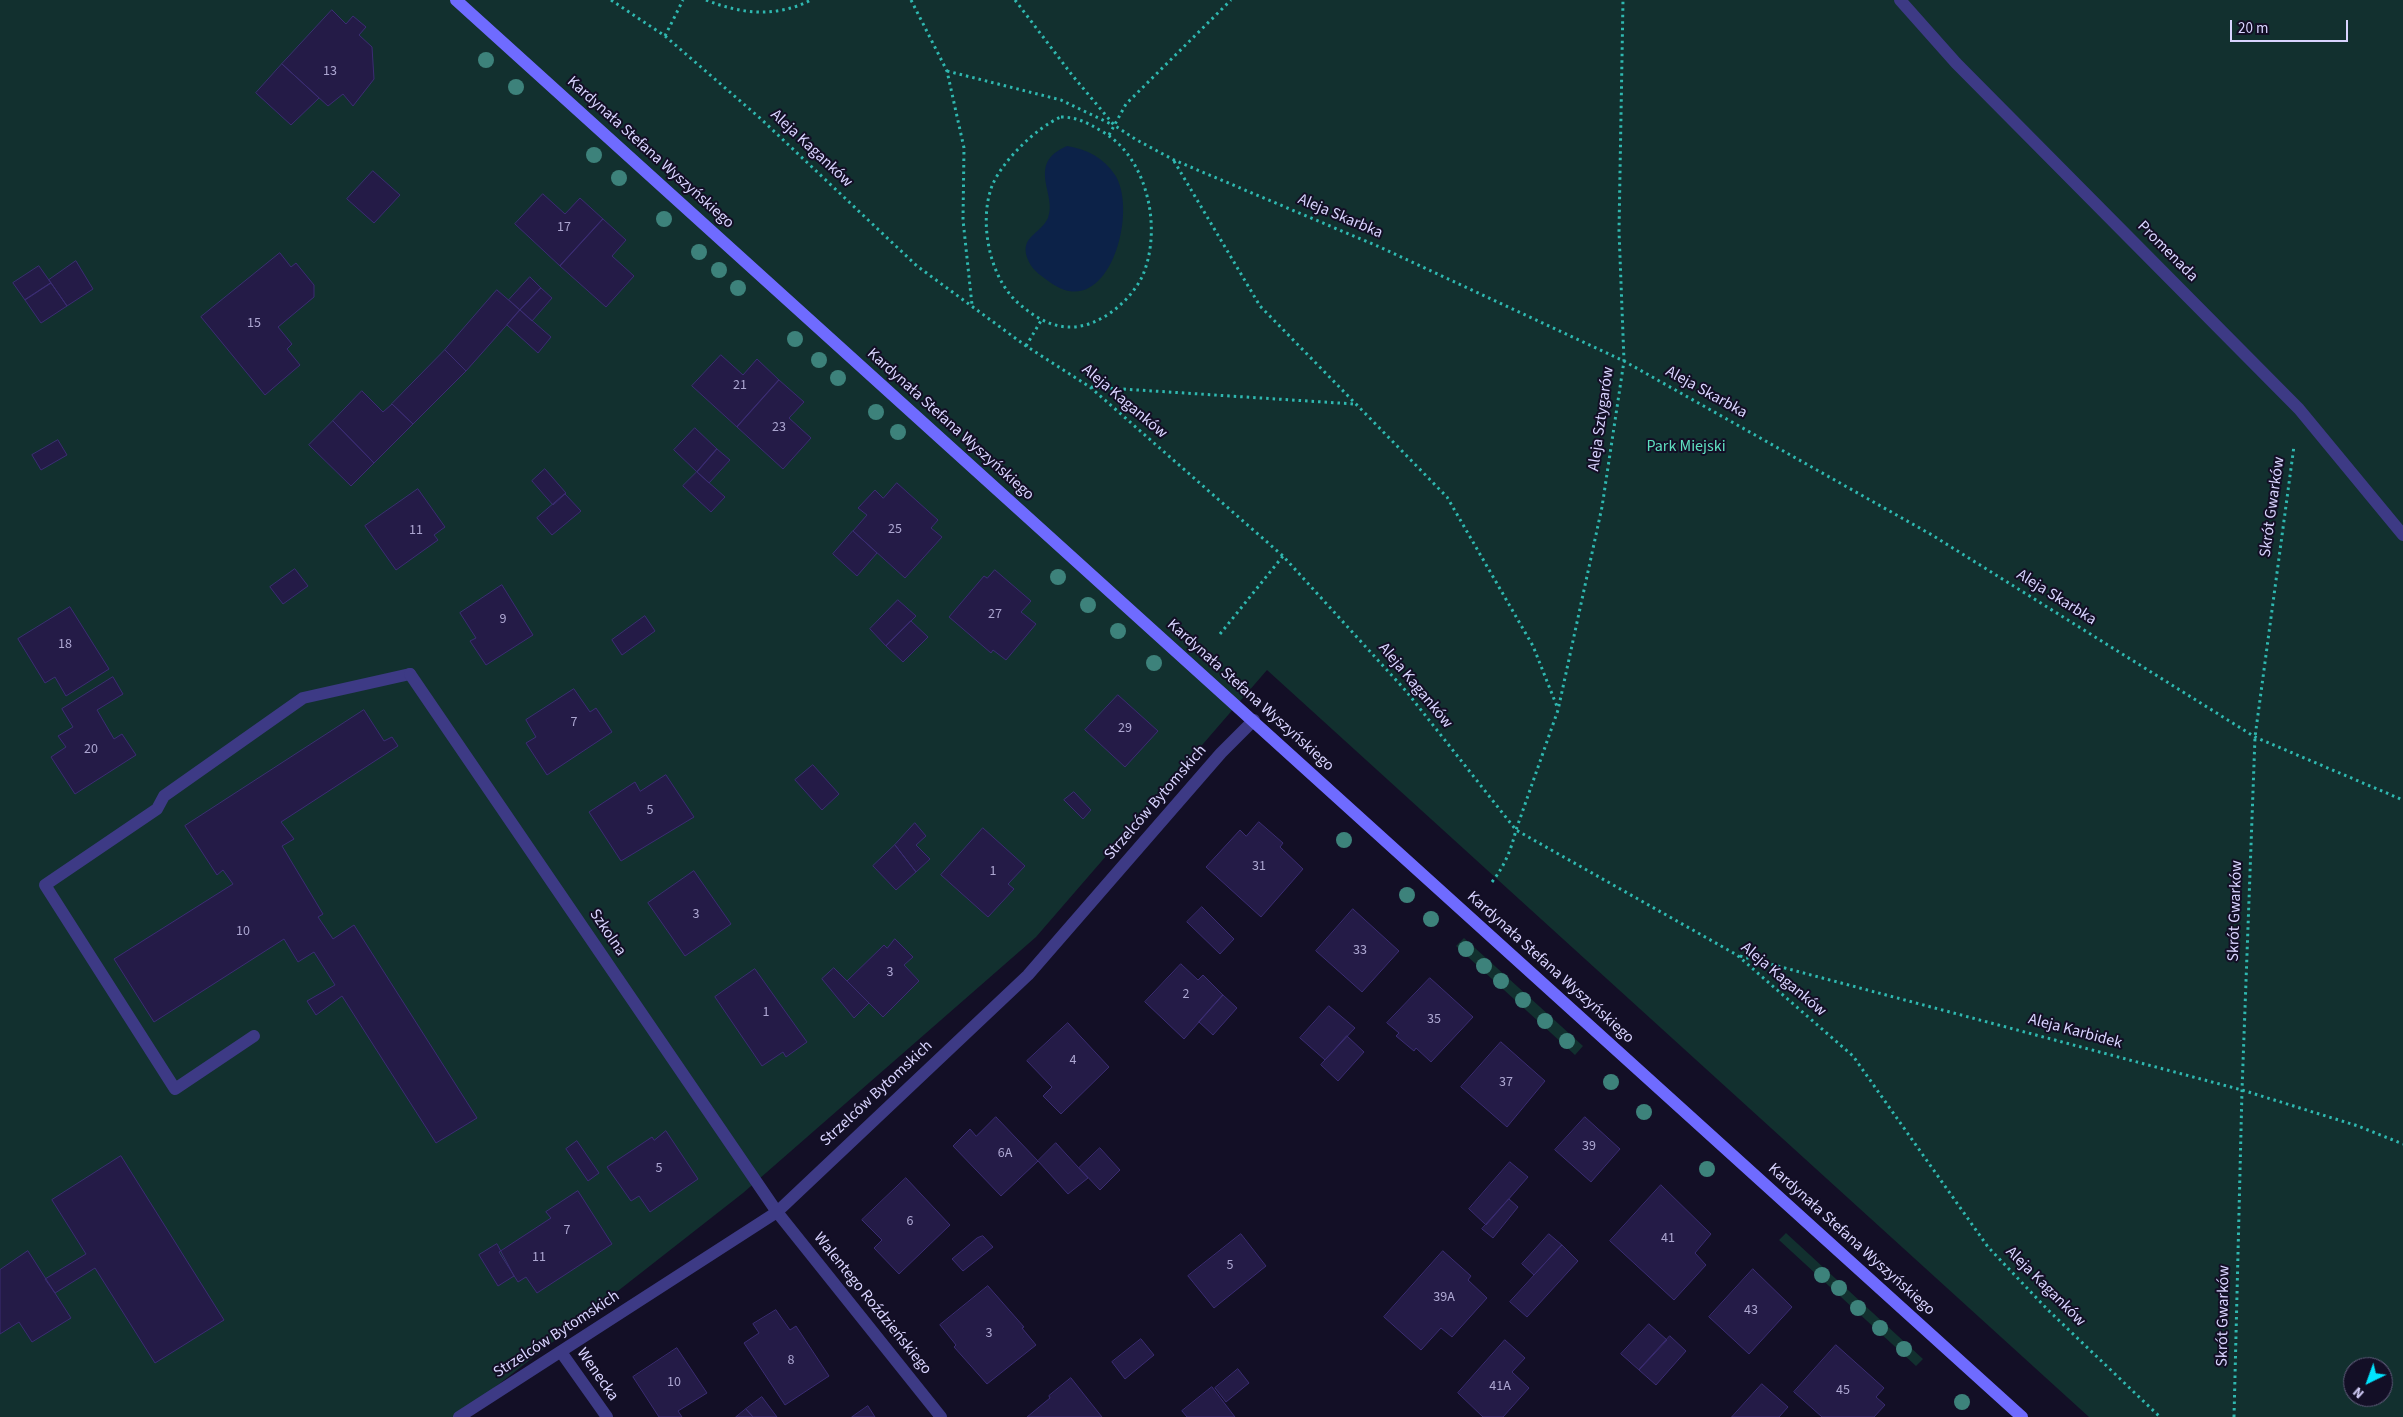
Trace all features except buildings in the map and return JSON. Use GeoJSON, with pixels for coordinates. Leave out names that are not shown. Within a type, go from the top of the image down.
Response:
{"type":"FeatureCollection","features":[{"type":"Feature","properties":{"kind":"street","name":"Kardynała Stefana Wyszyńskiego"},"geometry":{"type":"LineString","coordinates":[[456,0],[1254,720],[2022,1417]]}},
{"type":"Feature","properties":{"kind":"street","name":"Promenada"},"geometry":{"type":"LineString","coordinates":[[1900,0],[1956,63],[2299,409],[2403,535]]}},
{"type":"Feature","properties":{"kind":"street","name":"Szkolna"},"geometry":{"type":"LineString","coordinates":[[254,1036],[175,1090],[45,885],[157,809],[164,796],[303,698],[410,674],[777,1212]]}},
{"type":"Feature","properties":{"kind":"street","name":"Strzelców Bytomskich"},"geometry":{"type":"LineString","coordinates":[[459,1417],[777,1212],[1028,975],[1222,753],[1254,720]]}},
{"type":"Feature","properties":{"kind":"street","name":"Walentego Roździeńskiego"},"geometry":{"type":"LineString","coordinates":[[777,1212],[941,1417]]}},
{"type":"Feature","properties":{"kind":"street","name":"Wenecka"},"geometry":{"type":"LineString","coordinates":[[561,1352],[607,1417]]}},
{"type":"Feature","properties":{"kind":"path","name":"Aleja Kaganków"},"geometry":{"type":"LineString","coordinates":[[611,0],[665,36],[761,120],[918,266],[1026,346],[1090,387],[1283,556],[1406,691],[1516,830],[1737,955],[1853,1056],[1988,1247],[2047,1308],[2160,1417]]}},
{"type":"Feature","properties":{"kind":"path"},"geometry":{"type":"LineString","coordinates":[[665,36],[682,0]]}},
{"type":"Feature","properties":{"kind":"path"},"geometry":{"type":"LineString","coordinates":[[706,0],[728,9],[774,13],[800,6],[810,0]]}},
{"type":"Feature","properties":{"kind":"path"},"geometry":{"type":"LineString","coordinates":[[911,0],[947,71],[964,148],[963,220],[972,305]]}},
{"type":"Feature","properties":{"kind":"path","name":"Aleja Skarbka"},"geometry":{"type":"LineString","coordinates":[[1015,0],[1072,75],[1114,125],[1174,160],[1382,248],[1624,361],[1932,535],[2255,737],[2403,800]]}},
{"type":"Feature","properties":{"kind":"path"},"geometry":{"type":"LineString","coordinates":[[1108,135],[1126,104],[1231,0]]}},
{"type":"Feature","properties":{"kind":"path","name":"Aleja Sztygarów"},"geometry":{"type":"LineString","coordinates":[[1492,882],[1504,866],[1558,710],[1602,507],[1624,361],[1618,231],[1623,0]]}},
{"type":"Feature","properties":{"kind":"path"},"geometry":{"type":"LineString","coordinates":[[947,71],[1061,100],[1114,125]]}},
{"type":"Feature","properties":{"kind":"path"},"geometry":{"type":"LineString","coordinates":[[1060,117],[1074,117],[1108,135],[1131,156],[1145,187],[1150,219],[1150,240],[1142,275],[1122,303],[1098,320],[1080,327],[1066,327],[1042,319],[1017,303],[1001,285],[992,264],[987,226],[993,185],[1029,137],[1049,122],[1060,117]]}},
{"type":"Feature","properties":{"kind":"path"},"geometry":{"type":"LineString","coordinates":[[1174,160],[1260,306],[1448,497],[1533,646],[1558,710]]}},
{"type":"Feature","properties":{"kind":"path"},"geometry":{"type":"LineString","coordinates":[[1026,346],[1042,319]]}},
{"type":"Feature","properties":{"kind":"path"},"geometry":{"type":"LineString","coordinates":[[1090,387],[1355,404]]}},
{"type":"Feature","properties":{"kind":"path","name":"Skrót Gwarków"},"geometry":{"type":"LineString","coordinates":[[2234,1417],[2242,1090],[2255,737],[2299,409]]}},
{"type":"Feature","properties":{"kind":"path"},"geometry":{"type":"LineString","coordinates":[[1220,634],[1283,556]]}},
{"type":"Feature","properties":{"kind":"path","name":"Aleja Karbidek"},"geometry":{"type":"LineString","coordinates":[[1737,955],[2242,1090],[2358,1126],[2403,1144]]}},
{"type":"Feature","properties":{"kind":"green space","name":"Park Miejski"},"geometry":{"type":"Polygon","coordinates":[[[0,0],[2403,0],[2403,1417],[2089,1417],[1267,670],[1036,937],[743,1193],[471,1406],[454,1417],[0,1417],[0,0]]]}},
{"type":"Feature","properties":{"kind":"green space"},"geometry":{"type":"Polygon","coordinates":[[[1464,938],[1583,1046],[1575,1055],[1456,946],[1464,938]]]}},
{"type":"Feature","properties":{"kind":"green space"},"geometry":{"type":"Polygon","coordinates":[[[1786,1233],[1923,1359],[1916,1366],[1779,1240],[1786,1233]]]}},
{"type":"Feature","properties":{"kind":"water"},"geometry":{"type":"Polygon","coordinates":[[[1067,146],[1081,149],[1094,155],[1111,169],[1121,192],[1123,213],[1120,236],[1113,258],[1103,276],[1088,288],[1071,291],[1051,283],[1036,271],[1026,254],[1026,247],[1031,237],[1048,218],[1050,209],[1045,171],[1048,162],[1055,153],[1067,146]]]}}]}
